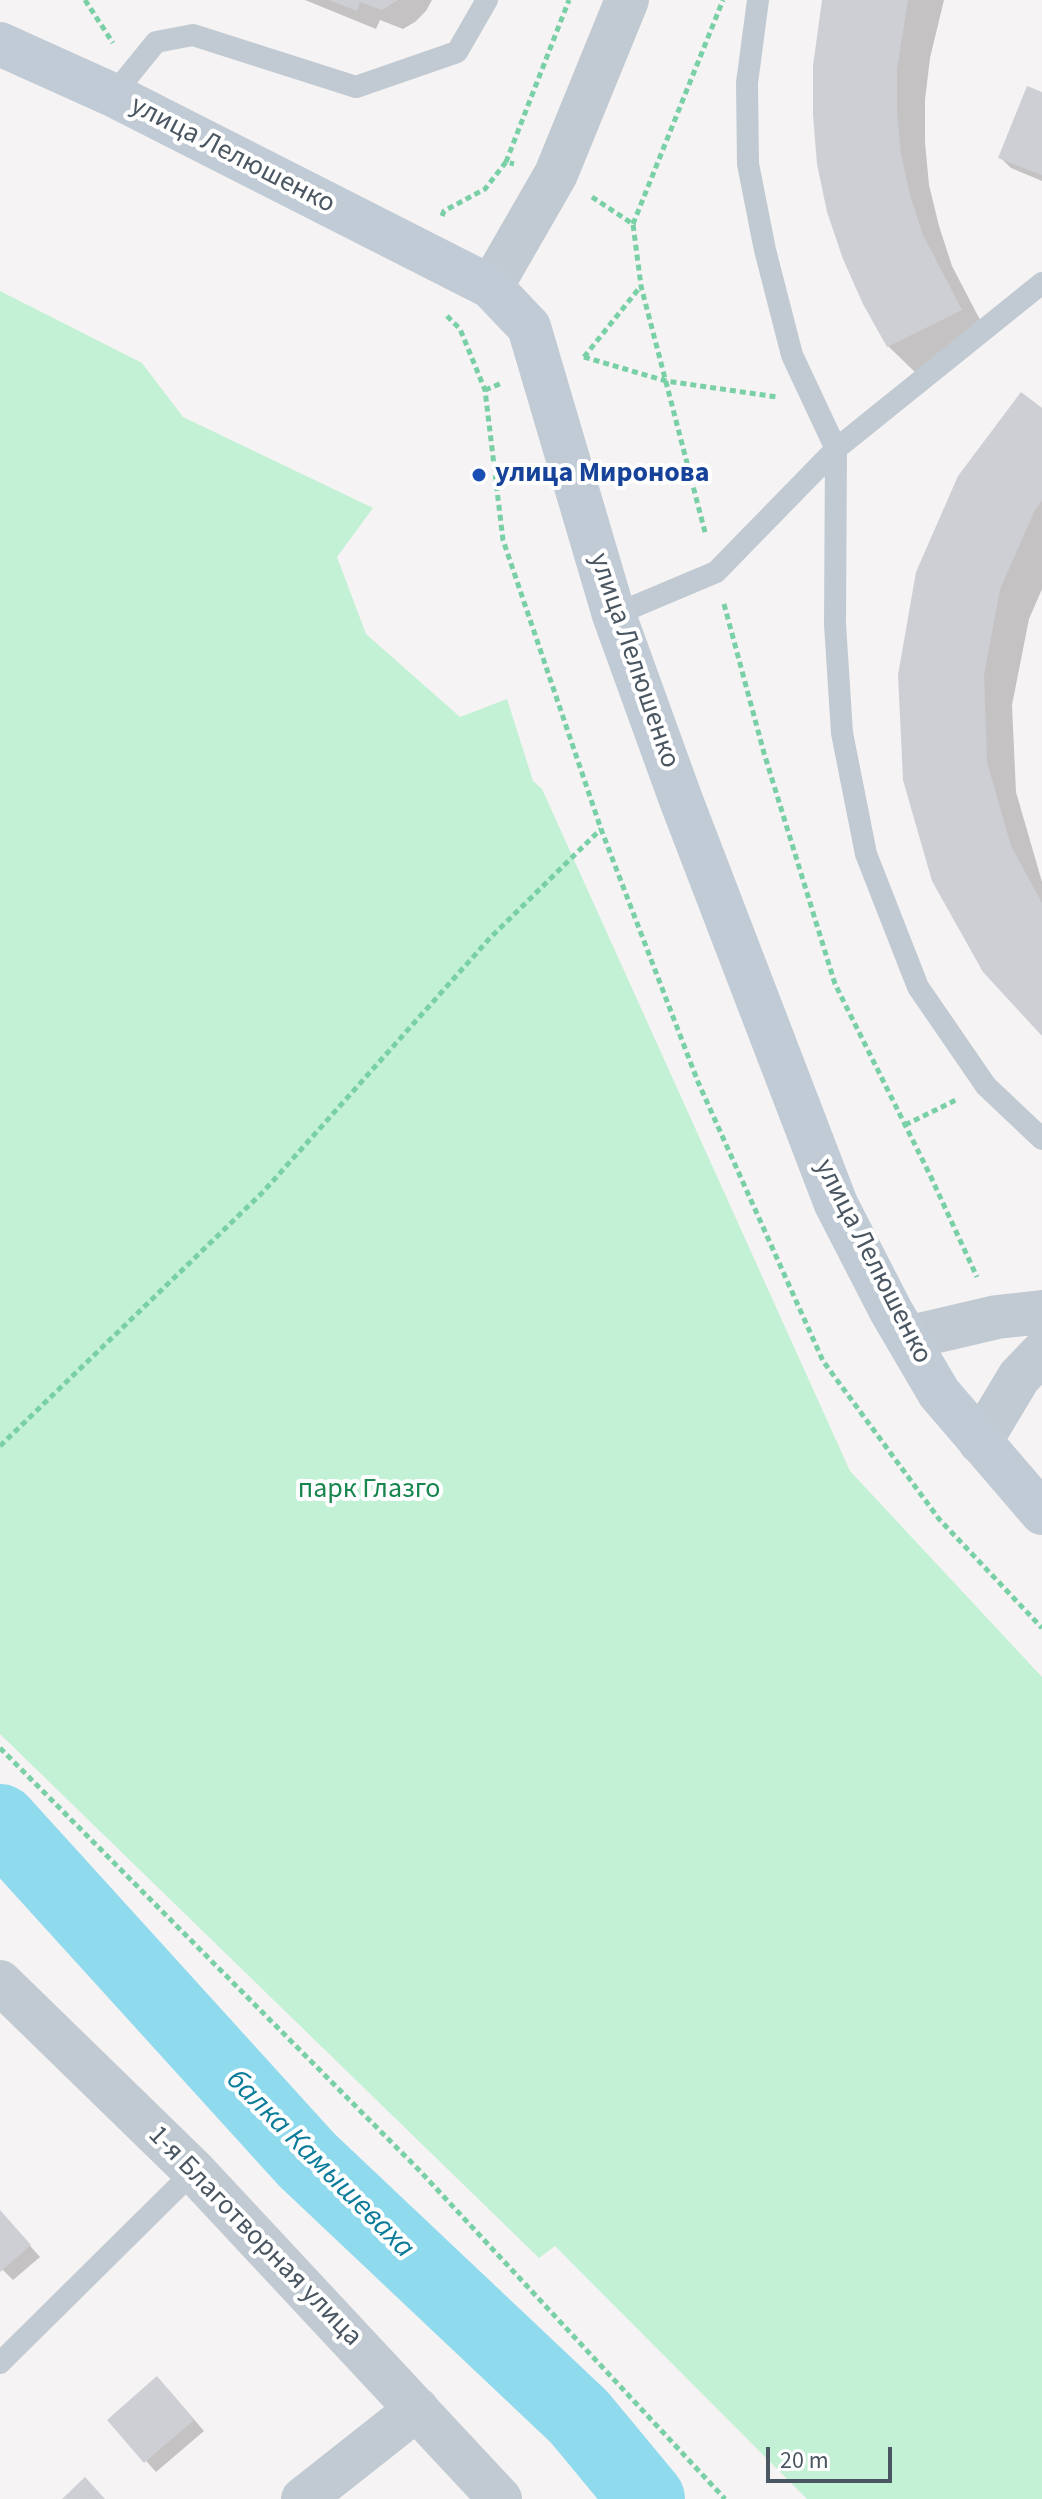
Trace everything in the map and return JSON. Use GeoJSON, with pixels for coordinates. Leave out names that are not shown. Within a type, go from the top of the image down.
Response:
{"type":"FeatureCollection","features":[{"type":"Feature","properties":{"kind":"street"},"geometry":{"type":"LineString","coordinates":[[491,287],[556,174],[627,0]]}},
{"type":"Feature","properties":{"kind":"street","name":"улица Лелюшенко"},"geometry":{"type":"LineString","coordinates":[[0,44],[122,84],[491,287],[529,327],[614,615],[681,800],[836,1204],[891,1311],[939,1393],[1042,1513]]}},
{"type":"Feature","properties":{"kind":"street"},"geometry":{"type":"LineString","coordinates":[[907,1338],[997,1317],[1042,1312]]}},
{"type":"Feature","properties":{"kind":"street"},"geometry":{"type":"LineString","coordinates":[[980,1442],[1019,1377],[1042,1353]]}},
{"type":"Feature","properties":{"kind":"street","name":"1-я Благотворная улица"},"geometry":{"type":"LineString","coordinates":[[0,1982],[194,2171],[500,2499]]}},
{"type":"Feature","properties":{"kind":"street"},"geometry":{"type":"LineString","coordinates":[[303,2499],[417,2409]]}},
{"type":"Feature","properties":{"kind":"lane"},"geometry":{"type":"LineString","coordinates":[[122,84],[156,42],[193,35],[356,87],[457,52],[487,0]]}},
{"type":"Feature","properties":{"kind":"lane"},"geometry":{"type":"LineString","coordinates":[[758,0],[747,83],[748,164],[765,250],[792,355],[836,449],[835,624],[842,733],[866,854],[918,987],[986,1086],[1042,1139]]}},
{"type":"Feature","properties":{"kind":"lane"},"geometry":{"type":"LineString","coordinates":[[614,615],[716,572],[836,449],[1038,295]]}},
{"type":"Feature","properties":{"kind":"lane"},"geometry":{"type":"LineString","coordinates":[[0,2363],[194,2171]]}},
{"type":"Feature","properties":{"kind":"path"},"geometry":{"type":"LineString","coordinates":[[85,0],[122,84]]}},
{"type":"Feature","properties":{"kind":"path"},"geometry":{"type":"LineString","coordinates":[[569,0],[506,162],[485,189],[444,211],[416,284],[460,329],[485,390],[503,540],[601,829],[698,1082],[823,1361],[939,1519],[1042,1628]]}},
{"type":"Feature","properties":{"kind":"path"},"geometry":{"type":"LineString","coordinates":[[723,0],[633,224],[641,286],[764,753],[835,984],[997,1317]]}},
{"type":"Feature","properties":{"kind":"path"},"geometry":{"type":"LineString","coordinates":[[506,162],[556,174],[633,224]]}},
{"type":"Feature","properties":{"kind":"path"},"geometry":{"type":"LineString","coordinates":[[584,357],[641,286]]}},
{"type":"Feature","properties":{"kind":"path"},"geometry":{"type":"LineString","coordinates":[[485,390],[584,357],[666,381],[814,402]]}},
{"type":"Feature","properties":{"kind":"path"},"geometry":{"type":"LineString","coordinates":[[0,1446],[263,1192],[490,938],[601,829]]}},
{"type":"Feature","properties":{"kind":"path"},"geometry":{"type":"LineString","coordinates":[[905,1125],[986,1086]]}},
{"type":"Feature","properties":{"kind":"path"},"geometry":{"type":"LineString","coordinates":[[0,1748],[419,2170],[725,2499]]}},
{"type":"Feature","properties":{"kind":"green space","name":"парк Глазго"},"geometry":{"type":"Polygon","coordinates":[[[0,291],[142,363],[183,417],[373,508],[337,557],[366,634],[460,717],[507,699],[533,781],[542,789],[850,1471],[1042,1677],[1042,2499],[807,2499],[555,2246],[539,2258],[0,1734],[0,291]]]}},
{"type":"Feature","properties":{"kind":"building"},"geometry":{"type":"Polygon","coordinates":[[[329,0],[398,0],[382,10],[360,2],[357,11],[329,0]]]}},
{"type":"Feature","properties":{"kind":"building"},"geometry":{"type":"Polygon","coordinates":[[[822,0],[908,0],[897,69],[901,154],[923,235],[962,310],[887,347],[843,259],[827,212],[817,164],[813,66],[822,0]]]}},
{"type":"Feature","properties":{"kind":"building"},"geometry":{"type":"Polygon","coordinates":[[[1027,86],[1042,92],[1042,175],[998,158],[1027,86]]]}},
{"type":"Feature","properties":{"kind":"building"},"geometry":{"type":"Polygon","coordinates":[[[1021,392],[1042,408],[1042,501],[1035,510],[1000,589],[984,675],[987,762],[1011,846],[1042,903],[1042,1036],[983,972],[932,881],[903,780],[898,675],[916,572],[958,476],[1021,392]]]}},
{"type":"Feature","properties":{"kind":"building"},"geometry":{"type":"Polygon","coordinates":[[[0,2210],[31,2245],[0,2272],[0,2210]]]}},
{"type":"Feature","properties":{"kind":"building"},"geometry":{"type":"Polygon","coordinates":[[[157,2376],[194,2420],[144,2463],[107,2420],[157,2376]]]}},
{"type":"Feature","properties":{"kind":"building"},"geometry":{"type":"Polygon","coordinates":[[[85,2477],[105,2499],[62,2499],[85,2477]]]}},
{"type":"Feature","properties":{"kind":"waterway","name":"балка Камышеваха"},"geometry":{"type":"LineString","coordinates":[[0,1822],[307,2160],[579,2417],[647,2499]]}},
{"type":"Feature","properties":{"kind":"place","name":"улица Миронова"},"geometry":{"type":"Point","coordinates":[479,475]}}]}
